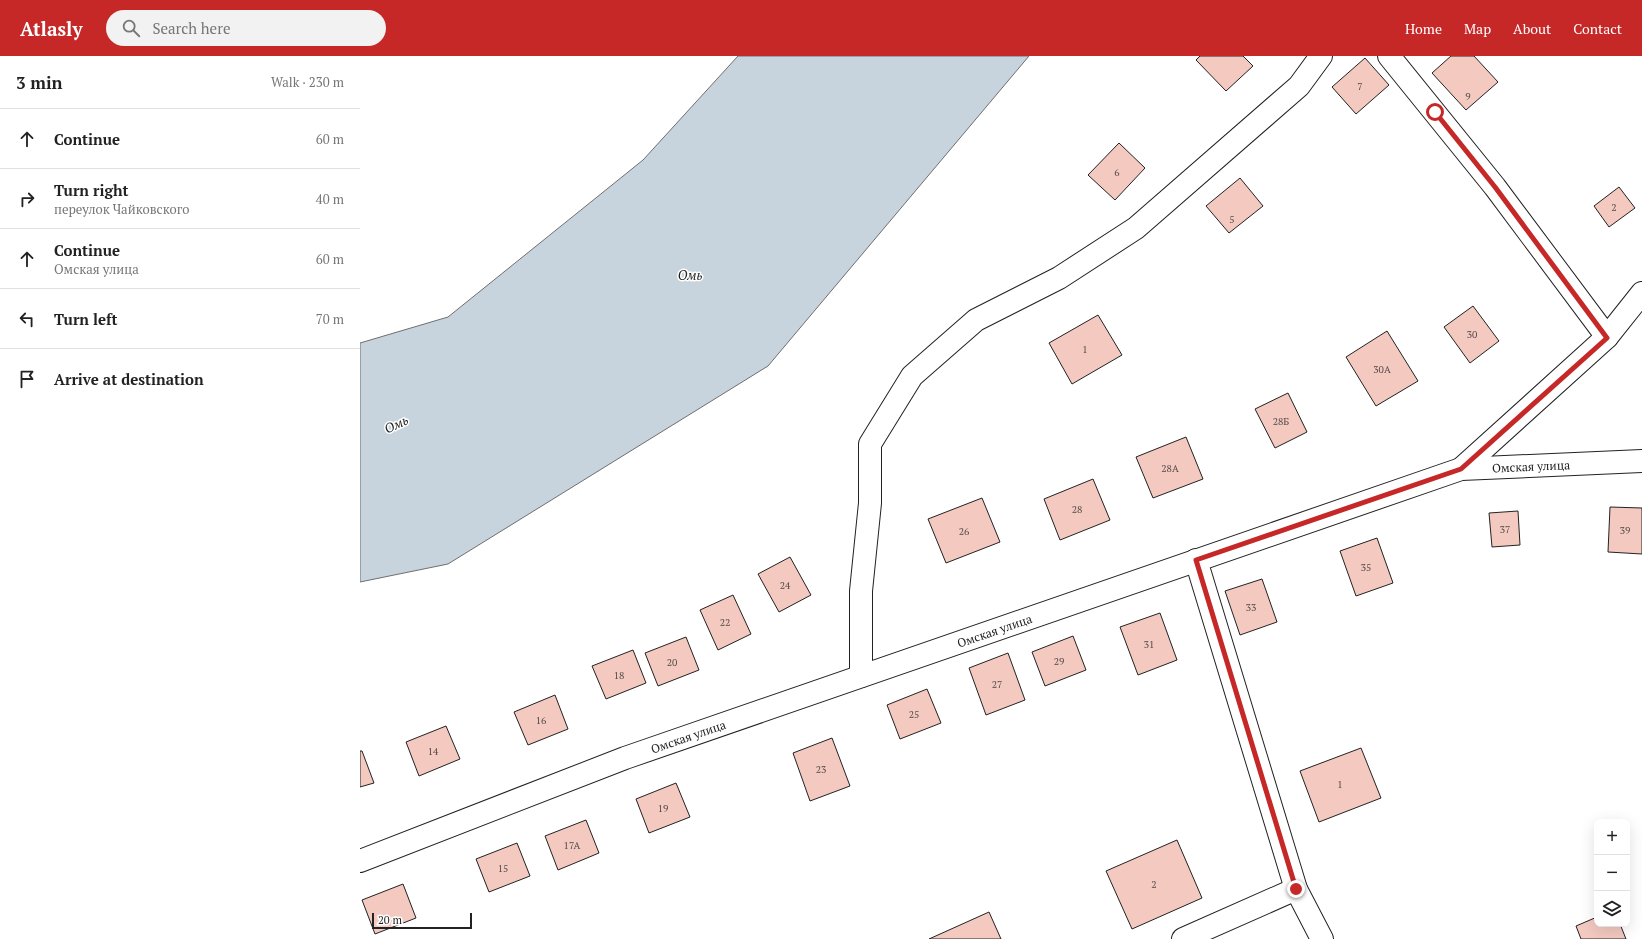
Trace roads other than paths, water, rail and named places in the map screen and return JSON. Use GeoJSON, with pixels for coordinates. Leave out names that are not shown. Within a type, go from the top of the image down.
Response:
{"type":"FeatureCollection","features":[{"type":"Feature","properties":{"kind":"street"},"geometry":{"type":"LineString","coordinates":[[861,676],[861,591],[870,503],[870,444],[912,376],[976,320],[1059,278],[1136,228],[1299,86],[1321,56]]}},
{"type":"Feature","properties":{"kind":"street"},"geometry":{"type":"LineString","coordinates":[[1389,56],[1495,187],[1607,338]]}},
{"type":"Feature","properties":{"kind":"street"},"geometry":{"type":"LineString","coordinates":[[1461,469],[1607,338],[1642,293]]}},
{"type":"Feature","properties":{"kind":"street","name":"Омская улица"},"geometry":{"type":"LineString","coordinates":[[360,861],[625,758],[1461,469],[1642,461]]}},
{"type":"Feature","properties":{"kind":"street"},"geometry":{"type":"LineString","coordinates":[[1196,560],[1296,889],[1322,939]]}},
{"type":"Feature","properties":{"kind":"street"},"geometry":{"type":"LineString","coordinates":[[1183,939],[1296,889]]}},
{"type":"Feature","properties":{"kind":"water","name":"Омь"},"geometry":{"type":"Polygon","coordinates":[[[738,56],[1029,56],[768,366],[448,564],[360,582],[360,343],[448,317],[643,160],[738,56]]]}}]}
